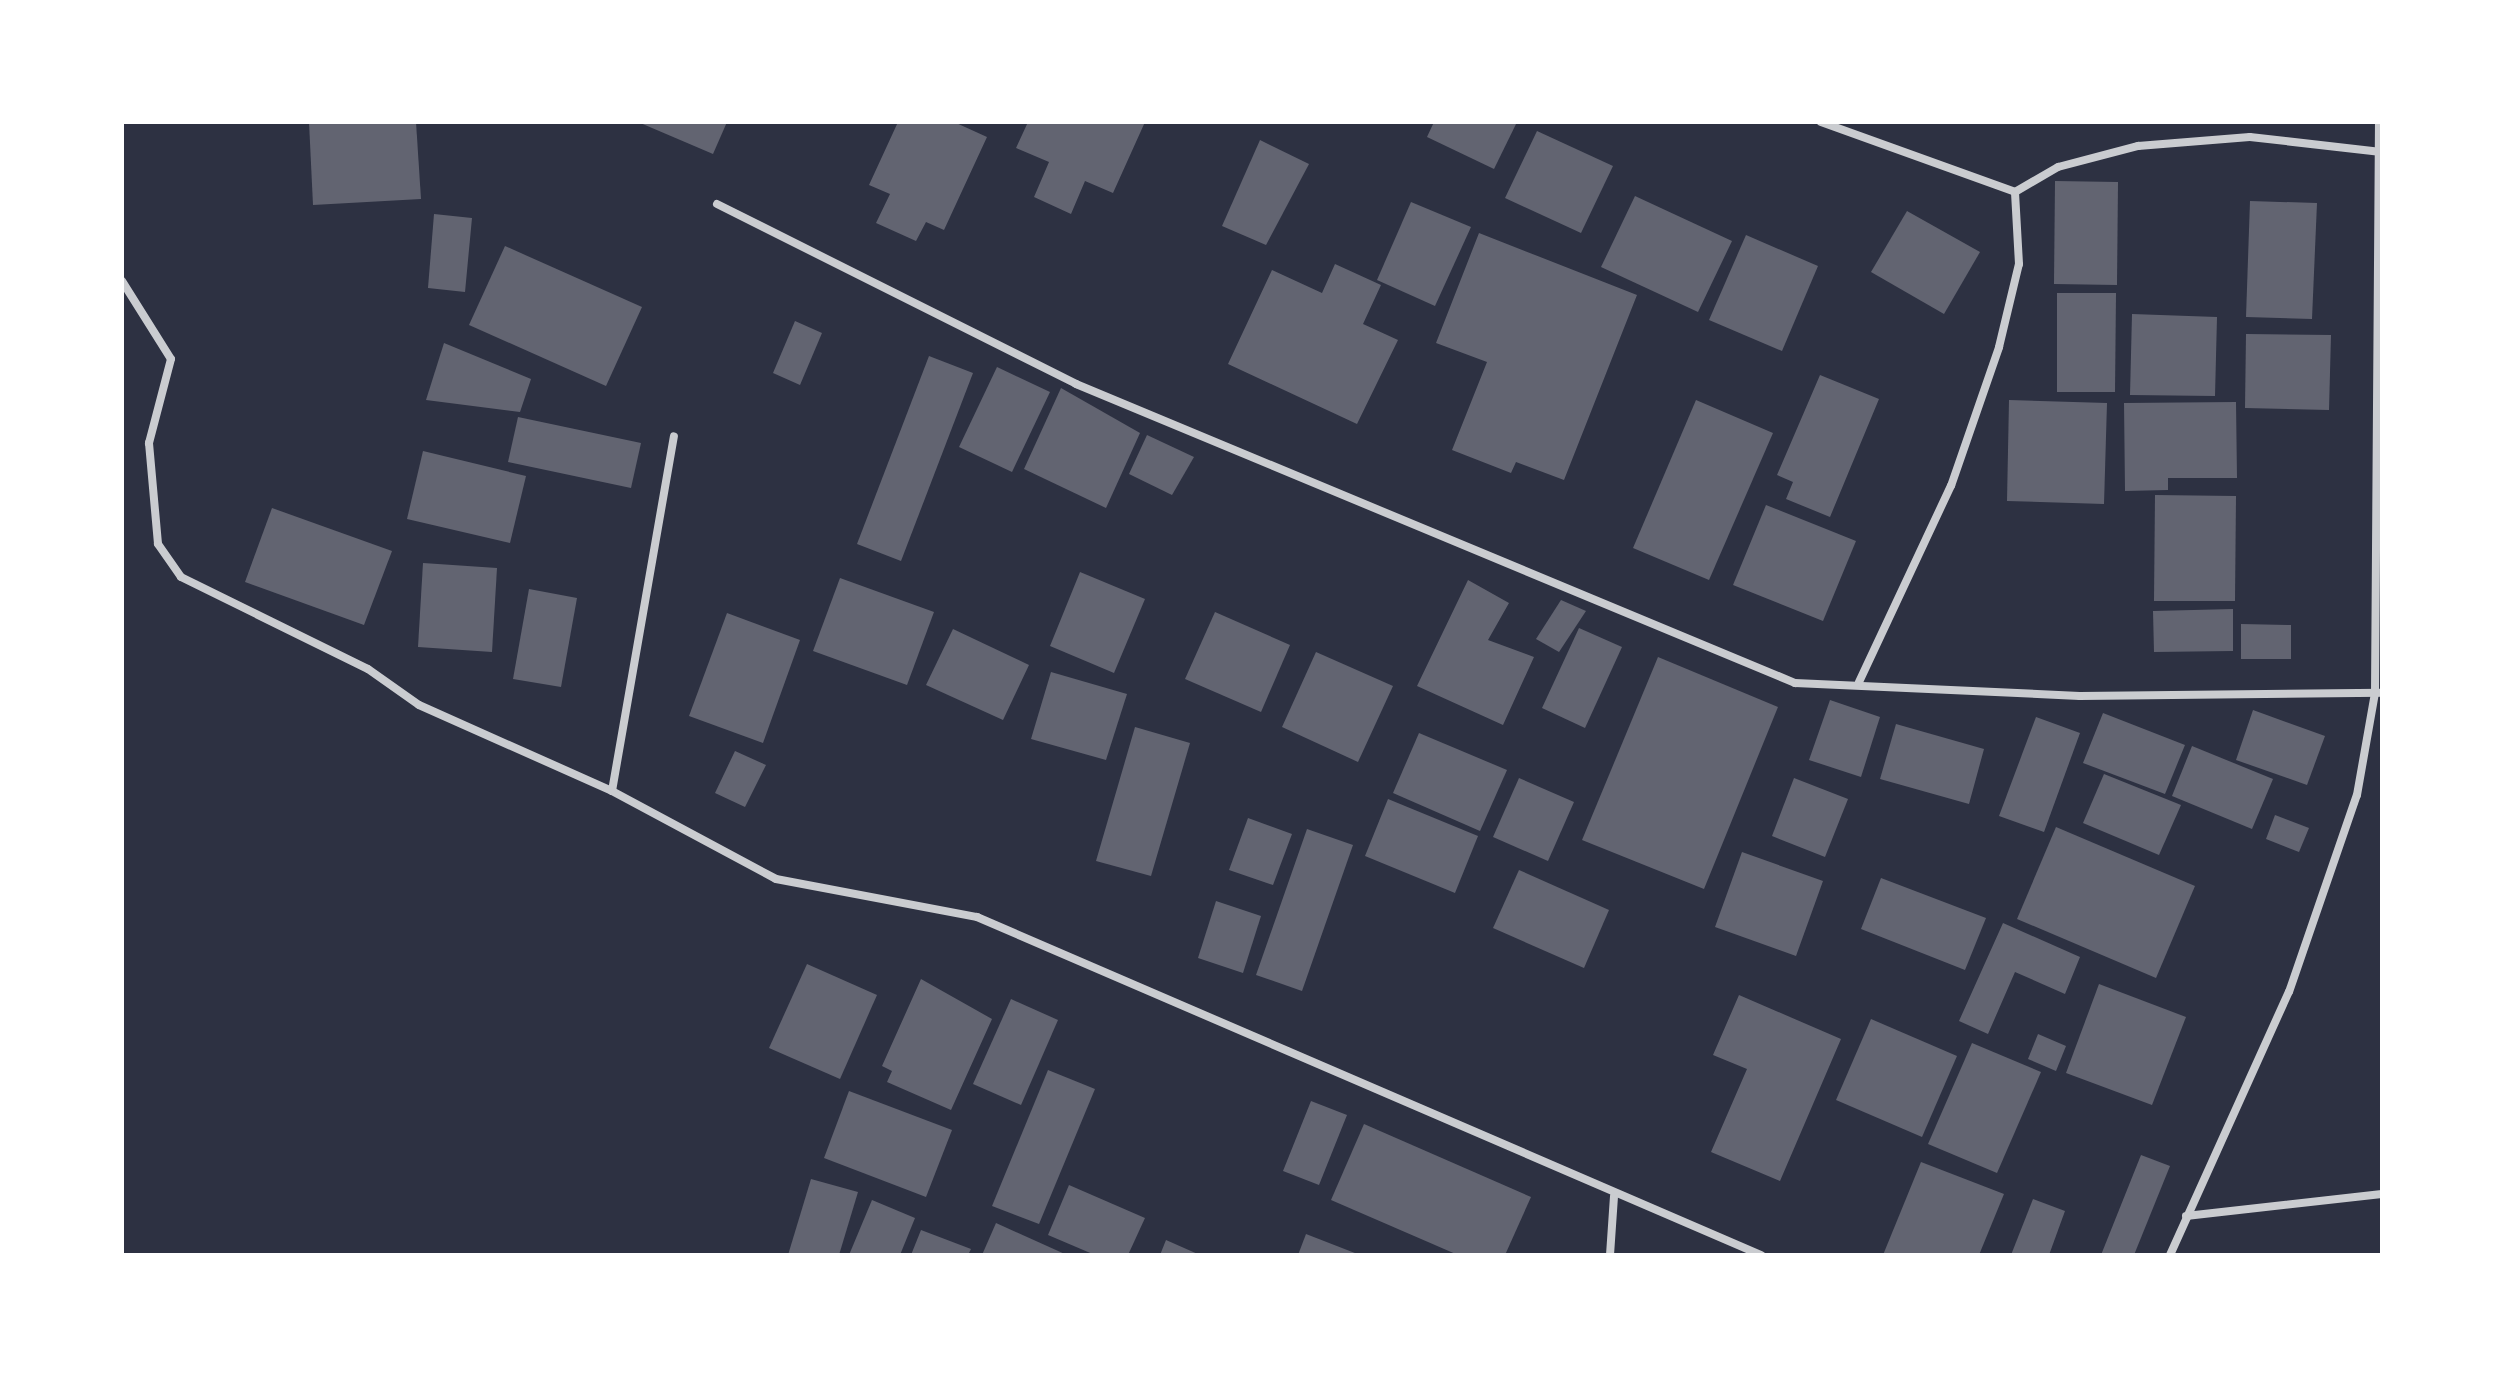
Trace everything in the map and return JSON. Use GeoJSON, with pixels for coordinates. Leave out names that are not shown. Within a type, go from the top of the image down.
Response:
{"type":"FeatureCollection","features":[{"type":"Feature","properties":{"kind":"street"},"geometry":{"type":"LineString","coordinates":[[1821,122],[2015,192]]}},
{"type":"Feature","properties":{"kind":"street"},"geometry":{"type":"LineString","coordinates":[[2170,1255],[2289,992],[2357,795],[2379,693],[2379,122]]}},
{"type":"Feature","properties":{"kind":"street"},"geometry":{"type":"LineString","coordinates":[[2015,192],[2058,167],[2138,146],[2250,137],[2380,152]]}},
{"type":"Feature","properties":{"kind":"street"},"geometry":{"type":"LineString","coordinates":[[1859,682],[1951,486],[1999,347],[2019,264],[2015,192]]}},
{"type":"Feature","properties":{"kind":"street"},"geometry":{"type":"LineString","coordinates":[[717,204],[1076,384],[1728,660],[1795,683],[1859,682],[2080,696],[2379,693]]}},
{"type":"Feature","properties":{"kind":"street"},"geometry":{"type":"LineString","coordinates":[[122,281],[171,359],[149,443],[158,544],[181,577],[368,669],[419,705],[517,754],[612,791],[776,879],[977,917],[1614,1196],[1761,1255]]}},
{"type":"Feature","properties":{"kind":"street"},"geometry":{"type":"LineString","coordinates":[[612,791],[674,436]]}},
{"type":"Feature","properties":{"kind":"street"},"geometry":{"type":"LineString","coordinates":[[2186,1216],[2382,1194]]}},
{"type":"Feature","properties":{"kind":"street"},"geometry":{"type":"LineString","coordinates":[[1610,1255],[1614,1196]]}},
{"type":"Feature","properties":{"kind":"building"},"geometry":{"type":"Polygon","coordinates":[[[309,122],[416,122],[421,199],[313,205],[309,122]]]}},
{"type":"Feature","properties":{"kind":"building"},"geometry":{"type":"Polygon","coordinates":[[[638,122],[727,122],[713,154],[638,122]]]}},
{"type":"Feature","properties":{"kind":"building"},"geometry":{"type":"Polygon","coordinates":[[[898,122],[954,122],[987,137],[944,230],[926,222],[916,241],[876,223],[890,194],[869,185],[898,122]]]}},
{"type":"Feature","properties":{"kind":"building"},"geometry":{"type":"Polygon","coordinates":[[[1028,122],[1145,122],[1113,193],[1085,181],[1071,214],[1034,197],[1049,162],[1016,148],[1028,122]]]}},
{"type":"Feature","properties":{"kind":"building"},"geometry":{"type":"Polygon","coordinates":[[[1434,122],[1517,122],[1494,169],[1427,137],[1434,122]]]}},
{"type":"Feature","properties":{"kind":"building"},"geometry":{"type":"Polygon","coordinates":[[[1537,131],[1613,166],[1581,233],[1505,198],[1537,131]]]}},
{"type":"Feature","properties":{"kind":"building"},"geometry":{"type":"Polygon","coordinates":[[[1260,140],[1309,164],[1266,245],[1222,226],[1260,140]]]}},
{"type":"Feature","properties":{"kind":"building"},"geometry":{"type":"Polygon","coordinates":[[[2055,181],[2118,182],[2117,285],[2054,284],[2055,181]]]}},
{"type":"Feature","properties":{"kind":"building"},"geometry":{"type":"Polygon","coordinates":[[[1635,196],[1732,241],[1698,312],[1601,267],[1635,196]]]}},
{"type":"Feature","properties":{"kind":"building"},"geometry":{"type":"Polygon","coordinates":[[[2250,201],[2317,203],[2312,319],[2246,317],[2250,201]]]}},
{"type":"Feature","properties":{"kind":"building"},"geometry":{"type":"Polygon","coordinates":[[[1411,202],[1471,227],[1435,306],[1377,280],[1411,202]]]}},
{"type":"Feature","properties":{"kind":"building"},"geometry":{"type":"Polygon","coordinates":[[[1907,211],[1980,252],[1944,314],[1871,272],[1907,211]]]}},
{"type":"Feature","properties":{"kind":"building"},"geometry":{"type":"Polygon","coordinates":[[[434,214],[472,218],[465,292],[428,288],[434,214]]]}},
{"type":"Feature","properties":{"kind":"building"},"geometry":{"type":"Polygon","coordinates":[[[1479,233],[1637,295],[1564,480],[1516,462],[1511,473],[1452,450],[1487,362],[1436,343],[1479,233]]]}},
{"type":"Feature","properties":{"kind":"building"},"geometry":{"type":"Polygon","coordinates":[[[1746,235],[1818,266],[1782,351],[1709,320],[1746,235]]]}},
{"type":"Feature","properties":{"kind":"building"},"geometry":{"type":"Polygon","coordinates":[[[505,246],[642,307],[606,386],[469,325],[505,246]]]}},
{"type":"Feature","properties":{"kind":"building"},"geometry":{"type":"Polygon","coordinates":[[[1335,264],[1381,285],[1363,324],[1398,340],[1357,424],[1228,364],[1272,270],[1322,293],[1335,264]]]}},
{"type":"Feature","properties":{"kind":"building"},"geometry":{"type":"Polygon","coordinates":[[[2057,293],[2116,293],[2115,392],[2057,392],[2057,293]]]}},
{"type":"Feature","properties":{"kind":"building"},"geometry":{"type":"Polygon","coordinates":[[[2132,314],[2217,317],[2215,396],[2130,395],[2132,314]]]}},
{"type":"Feature","properties":{"kind":"building"},"geometry":{"type":"Polygon","coordinates":[[[795,321],[822,333],[800,385],[773,373],[795,321]]]}},
{"type":"Feature","properties":{"kind":"building"},"geometry":{"type":"Polygon","coordinates":[[[2246,334],[2331,335],[2329,410],[2245,408],[2246,334]]]}},
{"type":"Feature","properties":{"kind":"building"},"geometry":{"type":"Polygon","coordinates":[[[444,343],[531,379],[520,412],[426,400],[444,343]]]}},
{"type":"Feature","properties":{"kind":"building"},"geometry":{"type":"Polygon","coordinates":[[[929,356],[973,373],[901,561],[857,544],[929,356]]]}},
{"type":"Feature","properties":{"kind":"building"},"geometry":{"type":"Polygon","coordinates":[[[997,367],[1050,392],[1012,472],[959,447],[997,367]]]}},
{"type":"Feature","properties":{"kind":"building"},"geometry":{"type":"Polygon","coordinates":[[[1820,375],[1879,399],[1830,517],[1786,499],[1793,482],[1777,475],[1820,375]]]}},
{"type":"Feature","properties":{"kind":"building"},"geometry":{"type":"Polygon","coordinates":[[[1061,388],[1140,433],[1106,508],[1024,469],[1061,388]]]}},
{"type":"Feature","properties":{"kind":"building"},"geometry":{"type":"Polygon","coordinates":[[[1696,400],[1773,433],[1709,580],[1633,548],[1696,400]]]}},
{"type":"Feature","properties":{"kind":"building"},"geometry":{"type":"Polygon","coordinates":[[[2009,400],[2107,403],[2104,504],[2007,501],[2009,400]]]}},
{"type":"Feature","properties":{"kind":"building"},"geometry":{"type":"Polygon","coordinates":[[[2236,402],[2237,478],[2168,478],[2168,490],[2125,491],[2124,403],[2236,402]]]}},
{"type":"Feature","properties":{"kind":"building"},"geometry":{"type":"Polygon","coordinates":[[[518,417],[641,443],[631,488],[508,462],[518,417]]]}},
{"type":"Feature","properties":{"kind":"building"},"geometry":{"type":"Polygon","coordinates":[[[1147,435],[1194,457],[1172,495],[1129,474],[1147,435]]]}},
{"type":"Feature","properties":{"kind":"building"},"geometry":{"type":"Polygon","coordinates":[[[423,451],[526,476],[510,543],[407,519],[423,451]]]}},
{"type":"Feature","properties":{"kind":"building"},"geometry":{"type":"Polygon","coordinates":[[[2155,495],[2236,496],[2235,601],[2154,601],[2155,495]]]}},
{"type":"Feature","properties":{"kind":"building"},"geometry":{"type":"Polygon","coordinates":[[[1766,505],[1856,541],[1823,621],[1733,585],[1766,505]]]}},
{"type":"Feature","properties":{"kind":"building"},"geometry":{"type":"Polygon","coordinates":[[[272,508],[392,551],[364,625],[245,582],[272,508]]]}},
{"type":"Feature","properties":{"kind":"building"},"geometry":{"type":"Polygon","coordinates":[[[423,563],[497,568],[492,652],[418,647],[423,563]]]}},
{"type":"Feature","properties":{"kind":"building"},"geometry":{"type":"Polygon","coordinates":[[[1080,572],[1145,599],[1114,673],[1050,646],[1080,572]]]}},
{"type":"Feature","properties":{"kind":"building"},"geometry":{"type":"Polygon","coordinates":[[[840,578],[934,612],[907,685],[813,651],[840,578]]]}},
{"type":"Feature","properties":{"kind":"building"},"geometry":{"type":"Polygon","coordinates":[[[1468,580],[1509,603],[1488,640],[1534,657],[1503,725],[1417,686],[1468,580]]]}},
{"type":"Feature","properties":{"kind":"building"},"geometry":{"type":"Polygon","coordinates":[[[529,589],[577,598],[561,687],[513,679],[529,589]]]}},
{"type":"Feature","properties":{"kind":"building"},"geometry":{"type":"Polygon","coordinates":[[[1561,600],[1586,611],[1559,652],[1536,639],[1561,600]]]}},
{"type":"Feature","properties":{"kind":"building"},"geometry":{"type":"Polygon","coordinates":[[[2233,609],[2233,651],[2154,652],[2153,611],[2233,609]]]}},
{"type":"Feature","properties":{"kind":"building"},"geometry":{"type":"Polygon","coordinates":[[[1215,612],[1290,645],[1261,712],[1185,679],[1215,612]]]}},
{"type":"Feature","properties":{"kind":"building"},"geometry":{"type":"Polygon","coordinates":[[[727,613],[800,640],[763,743],[689,716],[727,613]]]}},
{"type":"Feature","properties":{"kind":"building"},"geometry":{"type":"Polygon","coordinates":[[[2241,624],[2291,625],[2291,659],[2241,659],[2241,624]]]}},
{"type":"Feature","properties":{"kind":"building"},"geometry":{"type":"Polygon","coordinates":[[[1579,628],[1622,647],[1585,728],[1542,708],[1579,628]]]}},
{"type":"Feature","properties":{"kind":"building"},"geometry":{"type":"Polygon","coordinates":[[[953,629],[1029,665],[1003,720],[926,685],[953,629]]]}},
{"type":"Feature","properties":{"kind":"building"},"geometry":{"type":"Polygon","coordinates":[[[1316,652],[1393,686],[1358,762],[1282,727],[1316,652]]]}},
{"type":"Feature","properties":{"kind":"building"},"geometry":{"type":"Polygon","coordinates":[[[1658,657],[1778,707],[1704,889],[1582,840],[1658,657]]]}},
{"type":"Feature","properties":{"kind":"building"},"geometry":{"type":"Polygon","coordinates":[[[1051,672],[1127,694],[1106,760],[1031,739],[1051,672]]]}},
{"type":"Feature","properties":{"kind":"building"},"geometry":{"type":"Polygon","coordinates":[[[1830,700],[1880,717],[1861,777],[1809,760],[1830,700]]]}},
{"type":"Feature","properties":{"kind":"building"},"geometry":{"type":"Polygon","coordinates":[[[2253,710],[2325,736],[2307,785],[2236,760],[2253,710]]]}},
{"type":"Feature","properties":{"kind":"building"},"geometry":{"type":"Polygon","coordinates":[[[2103,713],[2185,745],[2165,794],[2083,763],[2103,713]]]}},
{"type":"Feature","properties":{"kind":"building"},"geometry":{"type":"Polygon","coordinates":[[[2036,717],[2080,733],[2044,832],[1999,816],[2036,717]]]}},
{"type":"Feature","properties":{"kind":"building"},"geometry":{"type":"Polygon","coordinates":[[[1896,724],[1984,749],[1969,804],[1880,779],[1896,724]]]}},
{"type":"Feature","properties":{"kind":"building"},"geometry":{"type":"Polygon","coordinates":[[[1135,727],[1190,743],[1151,876],[1096,861],[1135,727]]]}},
{"type":"Feature","properties":{"kind":"building"},"geometry":{"type":"Polygon","coordinates":[[[1419,733],[1507,770],[1480,831],[1393,793],[1419,733]]]}},
{"type":"Feature","properties":{"kind":"building"},"geometry":{"type":"Polygon","coordinates":[[[2192,746],[2273,779],[2252,829],[2172,796],[2192,746]]]}},
{"type":"Feature","properties":{"kind":"building"},"geometry":{"type":"Polygon","coordinates":[[[735,751],[766,765],[745,807],[715,793],[735,751]]]}},
{"type":"Feature","properties":{"kind":"building"},"geometry":{"type":"Polygon","coordinates":[[[2104,774],[2181,805],[2159,855],[2083,823],[2104,774]]]}},
{"type":"Feature","properties":{"kind":"building"},"geometry":{"type":"Polygon","coordinates":[[[1519,778],[1574,802],[1548,861],[1493,837],[1519,778]]]}},
{"type":"Feature","properties":{"kind":"building"},"geometry":{"type":"Polygon","coordinates":[[[1794,778],[1848,799],[1825,857],[1772,836],[1794,778]]]}},
{"type":"Feature","properties":{"kind":"building"},"geometry":{"type":"Polygon","coordinates":[[[1388,799],[1478,836],[1455,893],[1365,856],[1388,799]]]}},
{"type":"Feature","properties":{"kind":"building"},"geometry":{"type":"Polygon","coordinates":[[[2275,815],[2309,828],[2299,852],[2266,839],[2275,815]]]}},
{"type":"Feature","properties":{"kind":"building"},"geometry":{"type":"Polygon","coordinates":[[[1248,818],[1292,834],[1273,885],[1229,870],[1248,818]]]}},
{"type":"Feature","properties":{"kind":"building"},"geometry":{"type":"Polygon","coordinates":[[[2056,827],[2195,886],[2156,978],[2017,919],[2056,827]]]}},
{"type":"Feature","properties":{"kind":"building"},"geometry":{"type":"Polygon","coordinates":[[[1307,829],[1353,845],[1302,991],[1256,975],[1307,829]]]}},
{"type":"Feature","properties":{"kind":"building"},"geometry":{"type":"Polygon","coordinates":[[[1742,852],[1823,881],[1796,956],[1715,927],[1742,852]]]}},
{"type":"Feature","properties":{"kind":"building"},"geometry":{"type":"Polygon","coordinates":[[[1519,870],[1609,910],[1584,968],[1493,928],[1519,870]]]}},
{"type":"Feature","properties":{"kind":"building"},"geometry":{"type":"Polygon","coordinates":[[[1881,878],[1986,918],[1965,970],[1861,929],[1881,878]]]}},
{"type":"Feature","properties":{"kind":"building"},"geometry":{"type":"Polygon","coordinates":[[[1216,901],[1261,916],[1243,973],[1198,958],[1216,901]]]}},
{"type":"Feature","properties":{"kind":"building"},"geometry":{"type":"Polygon","coordinates":[[[2003,923],[2080,957],[2065,994],[2015,972],[1988,1034],[1959,1021],[2003,923]]]}},
{"type":"Feature","properties":{"kind":"building"},"geometry":{"type":"Polygon","coordinates":[[[807,964],[877,995],[840,1079],[769,1048],[807,964]]]}},
{"type":"Feature","properties":{"kind":"building"},"geometry":{"type":"Polygon","coordinates":[[[921,979],[992,1019],[951,1110],[887,1082],[892,1071],[882,1066],[921,979]]]}},
{"type":"Feature","properties":{"kind":"building"},"geometry":{"type":"Polygon","coordinates":[[[2099,984],[2186,1017],[2152,1105],[2066,1073],[2099,984]]]}},
{"type":"Feature","properties":{"kind":"building"},"geometry":{"type":"Polygon","coordinates":[[[1739,995],[1841,1039],[1780,1181],[1711,1152],[1747,1069],[1713,1055],[1739,995]]]}},
{"type":"Feature","properties":{"kind":"building"},"geometry":{"type":"Polygon","coordinates":[[[1011,999],[1058,1020],[1021,1105],[973,1084],[1011,999]]]}},
{"type":"Feature","properties":{"kind":"building"},"geometry":{"type":"Polygon","coordinates":[[[1871,1019],[1957,1056],[1922,1137],[1836,1100],[1871,1019]]]}},
{"type":"Feature","properties":{"kind":"building"},"geometry":{"type":"Polygon","coordinates":[[[2038,1034],[2066,1046],[2056,1071],[2028,1059],[2038,1034]]]}},
{"type":"Feature","properties":{"kind":"building"},"geometry":{"type":"Polygon","coordinates":[[[1972,1043],[2041,1072],[1997,1173],[1928,1144],[1972,1043]]]}},
{"type":"Feature","properties":{"kind":"building"},"geometry":{"type":"Polygon","coordinates":[[[1048,1070],[1095,1089],[1039,1224],[992,1206],[1048,1070]]]}},
{"type":"Feature","properties":{"kind":"building"},"geometry":{"type":"Polygon","coordinates":[[[849,1091],[952,1130],[926,1197],[824,1158],[849,1091]]]}},
{"type":"Feature","properties":{"kind":"building"},"geometry":{"type":"Polygon","coordinates":[[[1311,1101],[1347,1115],[1319,1185],[1283,1171],[1311,1101]]]}},
{"type":"Feature","properties":{"kind":"building"},"geometry":{"type":"Polygon","coordinates":[[[1364,1124],[1531,1197],[1505,1255],[1458,1255],[1331,1200],[1364,1124]]]}},
{"type":"Feature","properties":{"kind":"building"},"geometry":{"type":"Polygon","coordinates":[[[2141,1155],[2170,1166],[2134,1255],[2101,1255],[2141,1155]]]}},
{"type":"Feature","properties":{"kind":"building"},"geometry":{"type":"Polygon","coordinates":[[[1921,1162],[2004,1194],[1979,1255],[1883,1255],[1921,1162]]]}},
{"type":"Feature","properties":{"kind":"building"},"geometry":{"type":"Polygon","coordinates":[[[811,1179],[858,1192],[839,1255],[788,1255],[811,1179]]]}},
{"type":"Feature","properties":{"kind":"building"},"geometry":{"type":"Polygon","coordinates":[[[1069,1185],[1145,1218],[1128,1255],[1095,1255],[1048,1235],[1069,1185]]]}},
{"type":"Feature","properties":{"kind":"building"},"geometry":{"type":"Polygon","coordinates":[[[2033,1199],[2065,1211],[2049,1255],[2011,1255],[2033,1199]]]}},
{"type":"Feature","properties":{"kind":"building"},"geometry":{"type":"Polygon","coordinates":[[[872,1200],[915,1218],[900,1255],[849,1255],[872,1200]]]}},
{"type":"Feature","properties":{"kind":"building"},"geometry":{"type":"Polygon","coordinates":[[[996,1223],[1067,1255],[982,1255],[996,1223]]]}},
{"type":"Feature","properties":{"kind":"building"},"geometry":{"type":"Polygon","coordinates":[[[921,1230],[971,1249],[968,1255],[911,1255],[921,1230]]]}},
{"type":"Feature","properties":{"kind":"building"},"geometry":{"type":"Polygon","coordinates":[[[1306,1234],[1360,1255],[1298,1255],[1306,1234]]]}},
{"type":"Feature","properties":{"kind":"building"},"geometry":{"type":"Polygon","coordinates":[[[1166,1240],[1200,1255],[1160,1255],[1166,1240]]]}}]}
